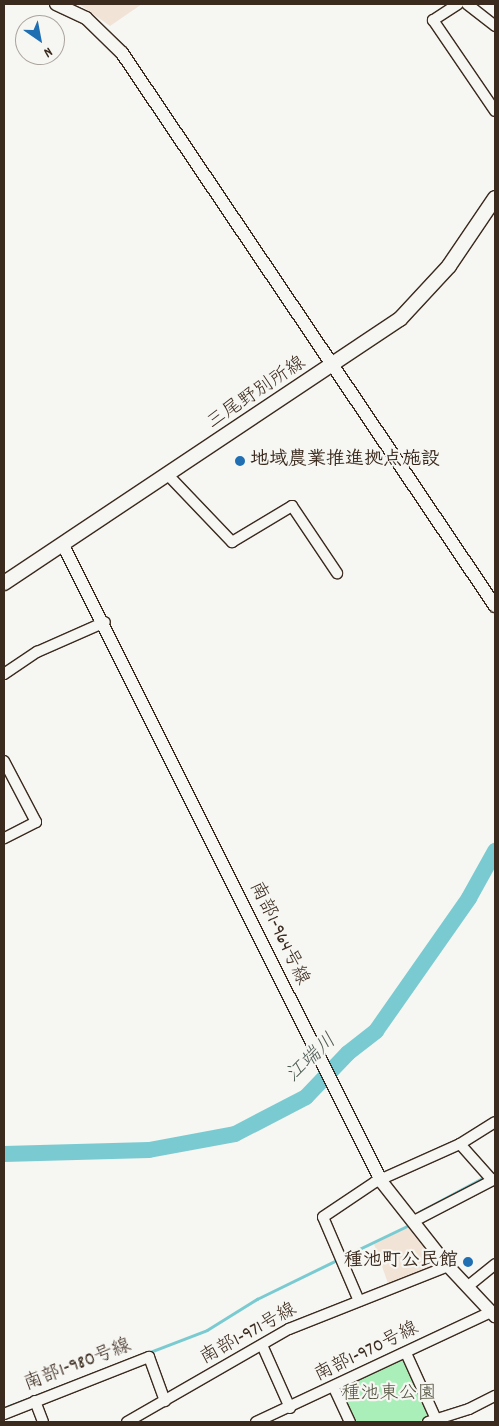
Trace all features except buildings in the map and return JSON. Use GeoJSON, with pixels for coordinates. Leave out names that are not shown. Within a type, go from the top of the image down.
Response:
{"type":"FeatureCollection","features":[{"type":"Feature","properties":{"kind":"main road","name":"三尾野別所線"},"geometry":{"type":"LineString","coordinates":[[4,583],[400,319],[417,303],[449,266],[495,198]]}},
{"type":"Feature","properties":{"kind":"street"},"geometry":{"type":"LineString","coordinates":[[56,4],[86,18],[122,53],[495,606]]}},
{"type":"Feature","properties":{"kind":"street"},"geometry":{"type":"LineString","coordinates":[[458,4],[433,20],[495,112]]}},
{"type":"Feature","properties":{"kind":"street"},"geometry":{"type":"LineString","coordinates":[[467,4],[495,26]]}},
{"type":"Feature","properties":{"kind":"street"},"geometry":{"type":"LineString","coordinates":[[168,475],[232,542],[292,506],[337,573]]}},
{"type":"Feature","properties":{"kind":"street","name":"南部1-964号線"},"geometry":{"type":"LineString","coordinates":[[63,545],[104,622],[310,1041],[381,1180],[448,1266],[493,1314]]}},
{"type":"Feature","properties":{"kind":"street"},"geometry":{"type":"LineString","coordinates":[[4,674],[37,652],[104,622]]}},
{"type":"Feature","properties":{"kind":"street"},"geometry":{"type":"LineString","coordinates":[[4,761],[36,822],[4,838]]}},
{"type":"Feature","properties":{"kind":"street"},"geometry":{"type":"LineString","coordinates":[[359,1301],[323,1217],[381,1180],[460,1144],[495,1122]]}},
{"type":"Feature","properties":{"kind":"street"},"geometry":{"type":"LineString","coordinates":[[414,1222],[493,1179],[460,1144]]}},
{"type":"Feature","properties":{"kind":"street"},"geometry":{"type":"LineString","coordinates":[[467,1288],[495,1264]]}},
{"type":"Feature","properties":{"kind":"street","name":"南部1-971号線"},"geometry":{"type":"LineString","coordinates":[[127,1422],[289,1329],[448,1266]]}},
{"type":"Feature","properties":{"kind":"street","name":"南部1-970号線"},"geometry":{"type":"LineString","coordinates":[[256,1422],[493,1314]]}},
{"type":"Feature","properties":{"kind":"street"},"geometry":{"type":"LineString","coordinates":[[262,1345],[290,1408]]}},
{"type":"Feature","properties":{"kind":"street"},"geometry":{"type":"LineString","coordinates":[[406,1353],[432,1421],[469,1409],[495,1396]]}},
{"type":"Feature","properties":{"kind":"street","name":"南部1-980号線"},"geometry":{"type":"LineString","coordinates":[[4,1414],[149,1357],[165,1401]]}},
{"type":"Feature","properties":{"kind":"street"},"geometry":{"type":"LineString","coordinates":[[334,1388],[350,1422]]}},
{"type":"Feature","properties":{"kind":"street"},"geometry":{"type":"LineString","coordinates":[[35,1401],[43,1422]]}},
{"type":"Feature","properties":{"kind":"shaded area"},"geometry":{"type":"Polygon","coordinates":[[[79,4],[142,4],[110,26],[79,4]]]}},
{"type":"Feature","properties":{"kind":"shaded area"},"geometry":{"type":"Polygon","coordinates":[[[408,1227],[437,1265],[389,1286],[374,1244],[408,1227]]]}},
{"type":"Feature","properties":{"kind":"green space","name":"種池東公園"},"geometry":{"type":"Polygon","coordinates":[[[400,1360],[405,1361],[429,1414],[427,1419],[417,1422],[355,1422],[341,1393],[343,1388],[400,1360]]]}},
{"type":"Feature","properties":{"kind":"waterway","name":"江端川"},"geometry":{"type":"LineString","coordinates":[[4,1154],[149,1150],[235,1134],[306,1097],[348,1053],[376,1031],[469,898],[495,851]]}},
{"type":"Feature","properties":{"kind":"waterway"},"geometry":{"type":"LineString","coordinates":[[419,1212],[483,1178]]}},
{"type":"Feature","properties":{"kind":"waterway"},"geometry":{"type":"LineString","coordinates":[[345,1256],[407,1226]]}},
{"type":"Feature","properties":{"kind":"waterway"},"geometry":{"type":"LineString","coordinates":[[4,1408],[207,1330],[257,1299],[335,1261]]}},
{"type":"Feature","properties":{"kind":"place","name":"地域農業推進拠点施設"},"geometry":{"type":"Point","coordinates":[240,461]}},
{"type":"Feature","properties":{"kind":"place","name":"種池町公民館"},"geometry":{"type":"Point","coordinates":[468,1262]}}]}
